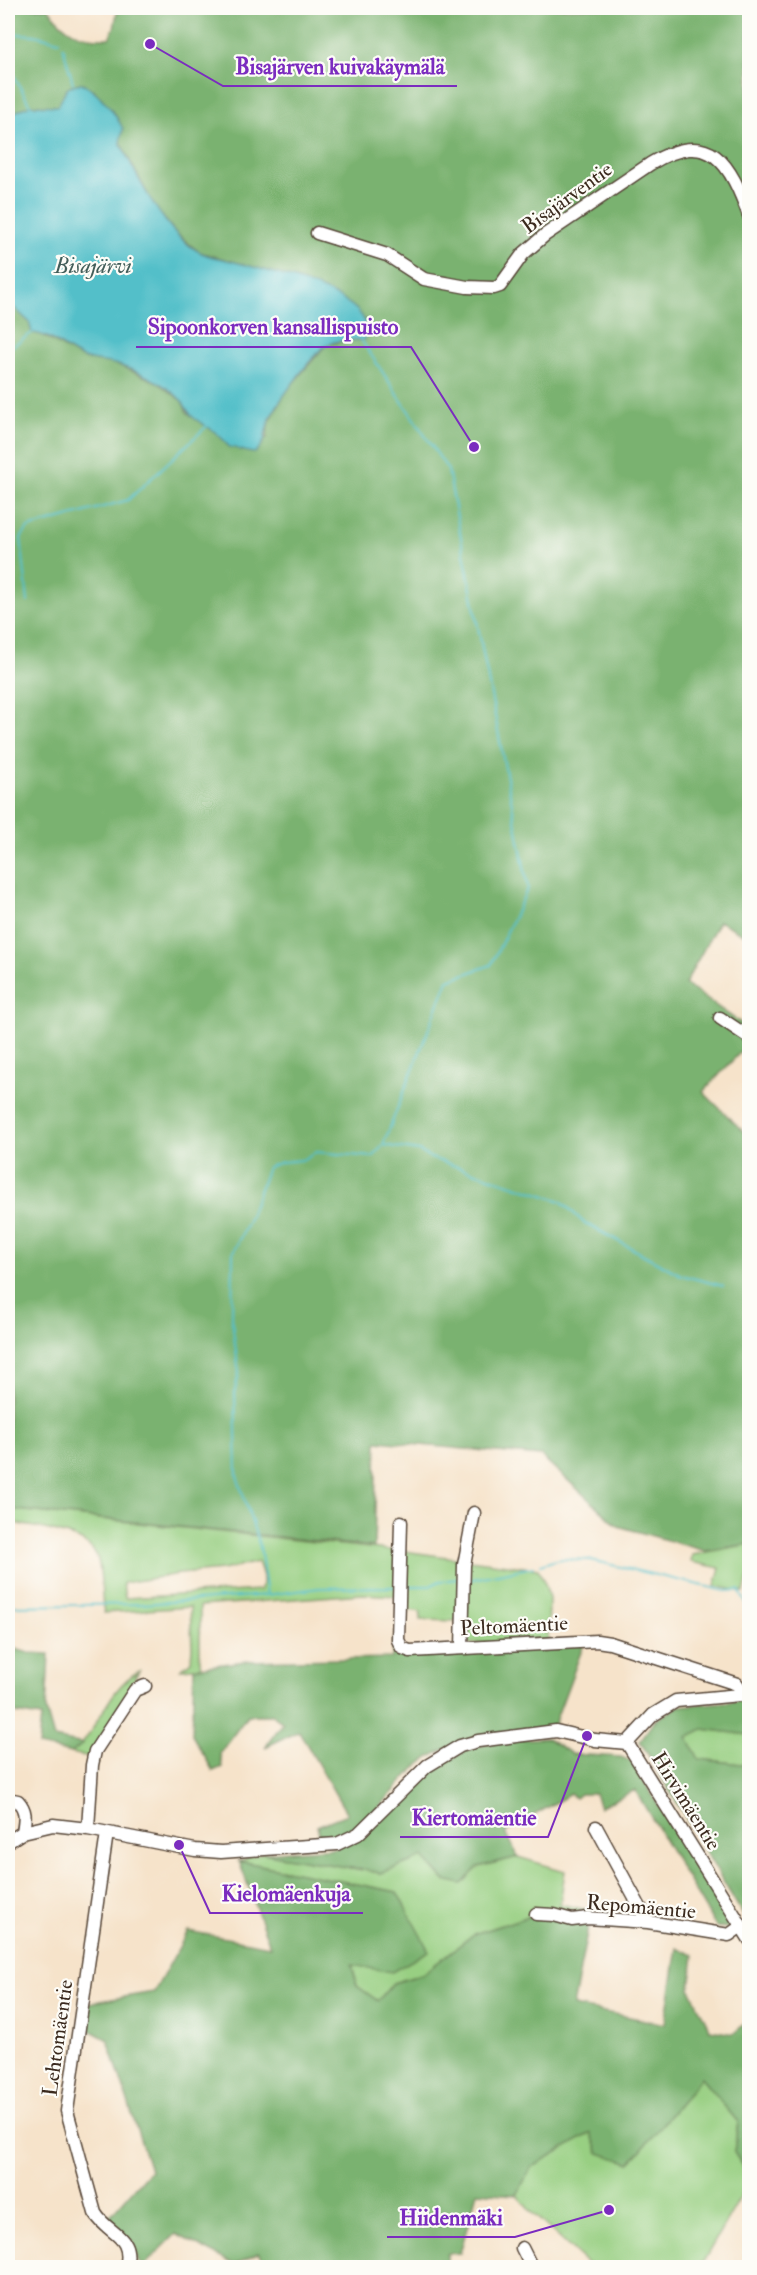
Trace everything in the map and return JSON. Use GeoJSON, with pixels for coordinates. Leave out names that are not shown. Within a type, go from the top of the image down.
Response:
{"type":"FeatureCollection","features":[{"type":"Feature","properties":{"kind":"street","name":"Bisajärventie"},"geometry":{"type":"LineString","coordinates":[[317,233],[387,255],[424,279],[467,287],[494,288],[500,286],[524,254],[545,235],[666,154],[687,148],[704,150],[727,166],[750,218]]}},
{"type":"Feature","properties":{"kind":"street"},"geometry":{"type":"LineString","coordinates":[[720,1018],[750,1038]]}},
{"type":"Feature","properties":{"kind":"street"},"geometry":{"type":"LineString","coordinates":[[462,1648],[464,1564],[474,1512]]}},
{"type":"Feature","properties":{"kind":"street","name":"Peltomäentie"},"geometry":{"type":"LineString","coordinates":[[400,1522],[398,1640],[402,1648],[410,1651],[610,1642],[737,1684],[747,1694]]}},
{"type":"Feature","properties":{"kind":"street"},"geometry":{"type":"LineString","coordinates":[[88,1829],[95,1751],[135,1690],[145,1686]]}},
{"type":"Feature","properties":{"kind":"street"},"geometry":{"type":"LineString","coordinates":[[8,1842],[23,1832],[53,1825],[88,1829],[195,1850],[220,1852],[337,1844],[358,1834],[427,1766],[460,1746],[478,1741],[556,1731],[595,1740],[627,1743],[653,1715],[676,1701],[747,1694]]}},
{"type":"Feature","properties":{"kind":"street","name":"Hirvimäentie"},"geometry":{"type":"LineString","coordinates":[[627,1743],[750,1940]]}},
{"type":"Feature","properties":{"kind":"street"},"geometry":{"type":"LineString","coordinates":[[8,1799],[18,1801],[24,1808],[23,1832]]}},
{"type":"Feature","properties":{"kind":"street"},"geometry":{"type":"LineString","coordinates":[[596,1827],[648,1922]]}},
{"type":"Feature","properties":{"kind":"street","name":"Lehtomäentie"},"geometry":{"type":"LineString","coordinates":[[107,1833],[67,2111],[94,2213],[101,2223],[120,2236],[126,2245],[129,2254],[126,2268]]}},
{"type":"Feature","properties":{"kind":"street","name":"Repomäentie"},"geometry":{"type":"LineString","coordinates":[[536,1914],[554,1915],[572,1920],[588,1918],[648,1922],[729,1935],[740,1927]]}},
{"type":"Feature","properties":{"kind":"street"},"geometry":{"type":"LineString","coordinates":[[522,2248],[532,2268]]}},
{"type":"Feature","properties":{"kind":"green space"},"geometry":{"type":"Polygon","coordinates":[[[8,8],[48,8],[60,23],[74,32],[89,37],[109,38],[114,28],[118,8],[749,8],[749,937],[719,921],[685,984],[749,1029],[749,1043],[703,1092],[749,1137],[749,1544],[705,1551],[618,1526],[541,1456],[377,1441],[374,1547],[8,1509],[8,302],[40,334],[80,357],[109,361],[157,382],[182,401],[187,412],[217,431],[229,447],[267,438],[268,425],[286,391],[326,345],[347,340],[364,340],[365,320],[256,268],[199,252],[175,232],[154,206],[120,142],[116,115],[95,91],[82,83],[69,87],[58,106],[30,105],[9,115],[8,8]]]}},
{"type":"Feature","properties":{"kind":"green space"},"geometry":{"type":"Polygon","coordinates":[[[8,1509],[398,1551],[396,1596],[363,1594],[200,1606],[200,1663],[203,1667],[181,1669],[191,1661],[190,1607],[104,1613],[99,1562],[92,1549],[71,1536],[8,1522],[8,1509]],[[258,1562],[222,1570],[123,1583],[125,1598],[260,1590],[263,1580],[258,1562]]]}},
{"type":"Feature","properties":{"kind":"green space"},"geometry":{"type":"Polygon","coordinates":[[[749,1544],[749,1574],[744,1592],[715,1586],[720,1568],[691,1562],[692,1555],[749,1544]]]}},
{"type":"Feature","properties":{"kind":"green space"},"geometry":{"type":"Polygon","coordinates":[[[404,1551],[461,1559],[459,1621],[420,1620],[421,1612],[401,1608],[404,1551]]]}},
{"type":"Feature","properties":{"kind":"green space"},"geometry":{"type":"Polygon","coordinates":[[[469,1560],[538,1569],[549,1599],[548,1641],[465,1644],[469,1560]]]}},
{"type":"Feature","properties":{"kind":"green space"},"geometry":{"type":"Polygon","coordinates":[[[394,1640],[400,1651],[584,1644],[553,1727],[466,1742],[434,1755],[420,1764],[362,1824],[335,1839],[321,1840],[317,1826],[347,1814],[299,1731],[265,1747],[283,1723],[272,1715],[248,1715],[220,1753],[222,1767],[213,1771],[192,1735],[194,1668],[245,1661],[392,1658],[394,1640]]]}},
{"type":"Feature","properties":{"kind":"green space"},"geometry":{"type":"Polygon","coordinates":[[[8,1647],[29,1653],[49,1654],[46,1710],[54,1738],[83,1744],[71,1753],[38,1746],[41,1717],[8,1712],[8,1647]]]}},
{"type":"Feature","properties":{"kind":"green space"},"geometry":{"type":"Polygon","coordinates":[[[139,1671],[90,1757],[71,1753],[89,1734],[118,1689],[139,1671]]]}},
{"type":"Feature","properties":{"kind":"green space"},"geometry":{"type":"Polygon","coordinates":[[[749,1700],[749,1735],[703,1729],[687,1737],[699,1759],[749,1765],[749,1925],[640,1741],[654,1721],[679,1706],[749,1700]]]}},
{"type":"Feature","properties":{"kind":"green space"},"geometry":{"type":"Polygon","coordinates":[[[703,1729],[749,1735],[749,1765],[699,1759],[687,1737],[703,1729]]]}},
{"type":"Feature","properties":{"kind":"green space"},"geometry":{"type":"Polygon","coordinates":[[[547,1738],[572,1754],[621,1757],[631,1761],[733,1924],[727,1928],[716,1927],[635,1790],[600,1807],[595,1794],[580,1794],[575,1798],[570,1794],[506,1832],[518,1857],[478,1867],[462,1884],[444,1880],[423,1857],[381,1873],[262,1853],[337,1848],[431,1770],[468,1749],[503,1740],[547,1738]]]}},
{"type":"Feature","properties":{"kind":"green space"},"geometry":{"type":"Polygon","coordinates":[[[262,1853],[381,1873],[423,1857],[444,1880],[478,1867],[518,1857],[565,1871],[560,1904],[592,1911],[572,1916],[536,1914],[474,1934],[423,1974],[393,1983],[378,2001],[357,1986],[352,1965],[397,1892],[239,1861],[262,1853]]]}},
{"type":"Feature","properties":{"kind":"green space"},"geometry":{"type":"Polygon","coordinates":[[[239,1861],[397,1892],[429,1951],[392,1972],[352,1965],[357,1986],[378,2001],[393,1983],[423,1974],[474,1934],[536,1914],[589,1922],[573,2006],[665,2024],[677,1948],[694,1955],[690,1989],[710,2030],[733,2034],[749,2020],[749,2176],[734,2152],[738,2122],[701,2078],[630,2163],[599,2153],[591,2133],[531,2167],[517,2195],[477,2192],[460,2253],[447,2254],[447,2267],[268,2267],[258,2253],[235,2265],[176,2234],[143,2267],[138,2261],[134,2244],[108,2218],[150,2170],[108,2040],[86,2028],[89,2003],[154,1992],[188,1931],[270,1946],[239,1861]]]}},
{"type":"Feature","properties":{"kind":"green space"},"geometry":{"type":"Polygon","coordinates":[[[701,2078],[738,2122],[734,2152],[749,2176],[749,2182],[700,2267],[591,2267],[530,2211],[517,2195],[531,2167],[591,2133],[630,2163],[701,2078]]]}},
{"type":"Feature","properties":{"kind":"water","name":"Bisajärvi"},"geometry":{"type":"Polygon","coordinates":[[[82,83],[101,97],[115,115],[123,129],[120,142],[143,187],[164,219],[187,244],[207,255],[282,275],[323,290],[341,298],[355,308],[364,320],[365,340],[331,343],[321,350],[304,369],[277,406],[268,424],[264,442],[255,453],[229,447],[217,434],[192,416],[175,394],[153,380],[116,364],[86,359],[52,339],[32,333],[29,322],[8,302],[8,114],[30,105],[58,106],[69,88],[82,83]]]}},
{"type":"Feature","properties":{"kind":"waterway"},"geometry":{"type":"LineString","coordinates":[[16,34],[34,35],[59,41]]}},
{"type":"Feature","properties":{"kind":"waterway"},"geometry":{"type":"LineString","coordinates":[[63,47],[73,83]]}},
{"type":"Feature","properties":{"kind":"waterway"},"geometry":{"type":"LineString","coordinates":[[8,65],[30,105]]}},
{"type":"Feature","properties":{"kind":"waterway"},"geometry":{"type":"LineString","coordinates":[[8,349],[32,333]]}},
{"type":"Feature","properties":{"kind":"waterway"},"geometry":{"type":"LineString","coordinates":[[267,1595],[260,1547],[237,1476],[235,1390],[239,1373],[232,1322],[233,1252],[247,1224],[268,1167],[282,1162],[302,1160],[316,1152],[373,1157],[383,1145],[448,980],[491,965],[528,888],[448,470],[361,340]]}},
{"type":"Feature","properties":{"kind":"waterway"},"geometry":{"type":"LineString","coordinates":[[28,602],[21,538],[28,528],[128,500],[207,426]]}},
{"type":"Feature","properties":{"kind":"waterway"},"geometry":{"type":"LineString","coordinates":[[383,1145],[419,1151],[431,1158],[561,1201],[583,1222],[681,1275],[723,1286]]}},
{"type":"Feature","properties":{"kind":"waterway"},"geometry":{"type":"LineString","coordinates":[[540,1565],[559,1559],[590,1560],[726,1591],[739,1590],[750,1611]]}},
{"type":"Feature","properties":{"kind":"waterway"},"geometry":{"type":"LineString","coordinates":[[468,1580],[533,1567]]}},
{"type":"Feature","properties":{"kind":"waterway"},"geometry":{"type":"LineString","coordinates":[[406,1586],[430,1586],[440,1581],[458,1579]]}},
{"type":"Feature","properties":{"kind":"waterway"},"geometry":{"type":"LineString","coordinates":[[8,1606],[142,1604],[267,1595],[319,1588],[396,1587]]}},
{"type":"Feature","properties":{"kind":"place","name":"Bisajärven kuivakäymälä"},"geometry":{"type":"Point","coordinates":[150,44]}},
{"type":"Feature","properties":{"kind":"place","name":"Sipoonkorven kansallispuisto"},"geometry":{"type":"Point","coordinates":[474,447]}},
{"type":"Feature","properties":{"kind":"place","name":"Kiertomäentie"},"geometry":{"type":"Point","coordinates":[587,1736]}},
{"type":"Feature","properties":{"kind":"place","name":"Kielomäenkuja"},"geometry":{"type":"Point","coordinates":[179,1845]}},
{"type":"Feature","properties":{"kind":"place","name":"Hiidenmäki"},"geometry":{"type":"Point","coordinates":[609,2210]}}]}
